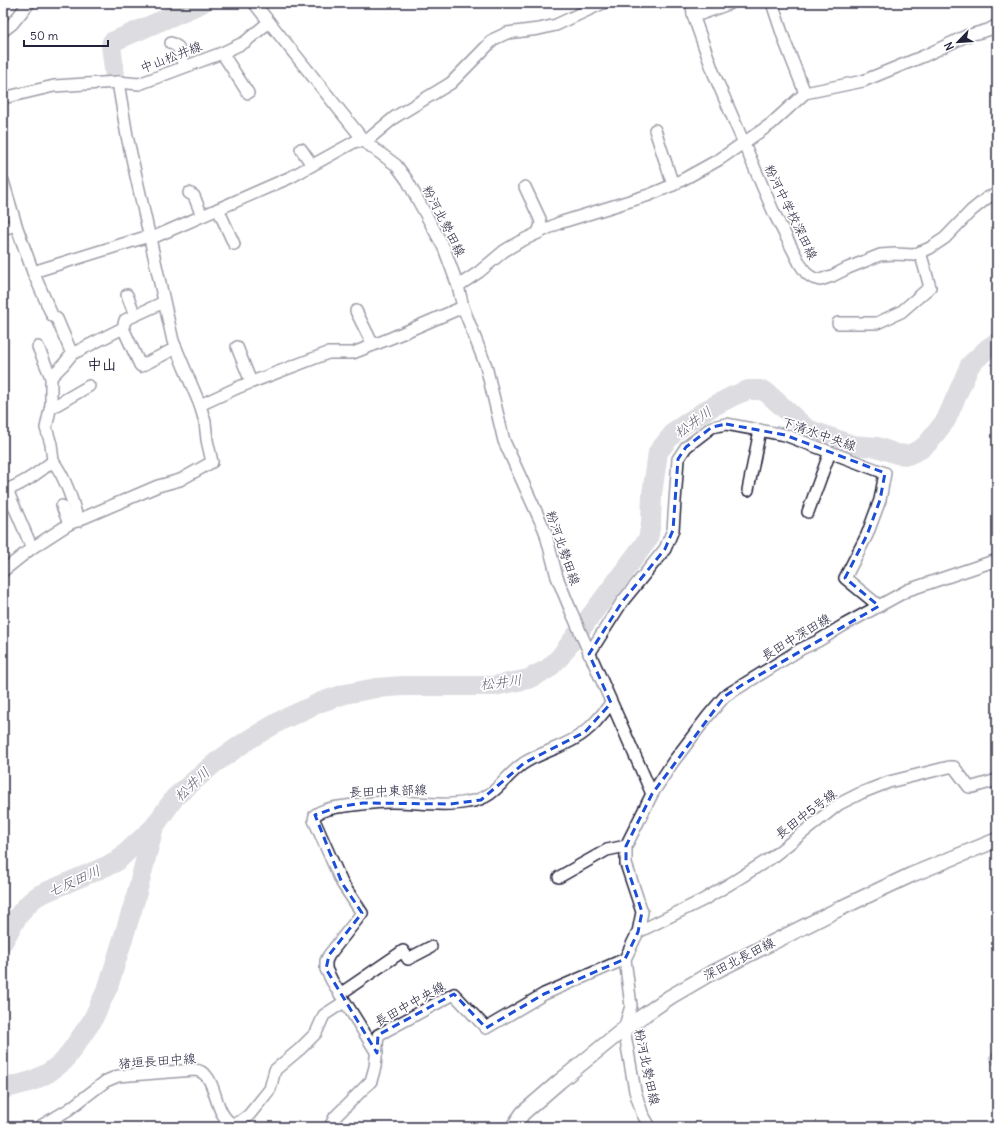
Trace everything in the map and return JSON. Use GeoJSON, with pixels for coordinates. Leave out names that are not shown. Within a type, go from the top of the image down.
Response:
{"type":"FeatureCollection","features":[{"type":"Feature","properties":{"kind":"street"},"geometry":{"type":"LineString","coordinates":[[3,31],[12,24],[29,3]]}},
{"type":"Feature","properties":{"kind":"street","name":"粉河北勢田線"},"geometry":{"type":"LineString","coordinates":[[254,3],[365,142],[396,165],[407,180],[444,248],[458,286],[463,307],[486,366],[504,441],[545,532],[558,577],[571,611],[652,794]]}},
{"type":"Feature","properties":{"kind":"street"},"geometry":{"type":"LineString","coordinates":[[33,272],[149,236],[152,238],[291,177],[356,141],[365,142],[395,118],[451,82],[494,39],[507,33],[539,29],[556,25],[603,3]]}},
{"type":"Feature","properties":{"kind":"street"},"geometry":{"type":"LineString","coordinates":[[692,3],[696,10],[701,14],[731,3]]}},
{"type":"Feature","properties":{"kind":"street","name":"粉河中学校深田線"},"geometry":{"type":"LineString","coordinates":[[692,3],[693,15],[705,48],[743,142],[774,213],[800,264],[813,278],[820,280],[832,276],[880,255],[914,255],[930,248],[945,238],[971,211],[987,198],[997,194]]}},
{"type":"Feature","properties":{"kind":"street"},"geometry":{"type":"LineString","coordinates":[[772,3],[785,42],[806,93]]}},
{"type":"Feature","properties":{"kind":"street","name":"中山松井線"},"geometry":{"type":"LineString","coordinates":[[3,98],[54,86],[118,82],[139,84],[222,53],[245,42],[269,22]]}},
{"type":"Feature","properties":{"kind":"street"},"geometry":{"type":"LineString","coordinates":[[458,286],[479,272],[504,251],[519,242],[559,223],[648,195],[673,185],[720,159],[771,124],[806,93],[863,81],[924,56],[966,36],[988,30],[997,25]]}},
{"type":"Feature","properties":{"kind":"street"},"geometry":{"type":"LineString","coordinates":[[171,43],[178,47],[184,66]]}},
{"type":"Feature","properties":{"kind":"street"},"geometry":{"type":"LineString","coordinates":[[222,53],[248,93]]}},
{"type":"Feature","properties":{"kind":"street"},"geometry":{"type":"LineString","coordinates":[[3,571],[32,548],[74,522],[158,486],[180,480],[212,462],[205,422],[200,405],[173,341],[127,136],[118,82]]}},
{"type":"Feature","properties":{"kind":"street"},"geometry":{"type":"LineString","coordinates":[[654,130],[673,185]]}},
{"type":"Feature","properties":{"kind":"street"},"geometry":{"type":"LineString","coordinates":[[301,149],[312,165]]}},
{"type":"Feature","properties":{"kind":"street"},"geometry":{"type":"LineString","coordinates":[[3,181],[16,225],[33,272],[52,315],[57,319],[72,354]]}},
{"type":"Feature","properties":{"kind":"street"},"geometry":{"type":"LineString","coordinates":[[525,186],[540,220],[541,224],[538,233]]}},
{"type":"Feature","properties":{"kind":"street"},"geometry":{"type":"LineString","coordinates":[[189,193],[194,196],[202,216]]}},
{"type":"Feature","properties":{"kind":"street"},"geometry":{"type":"LineString","coordinates":[[218,209],[234,244]]}},
{"type":"Feature","properties":{"kind":"street"},"geometry":{"type":"LineString","coordinates":[[3,229],[16,225]]}},
{"type":"Feature","properties":{"kind":"street"},"geometry":{"type":"LineString","coordinates":[[838,323],[877,323],[901,312],[930,287],[920,252]]}},
{"type":"Feature","properties":{"kind":"street"},"geometry":{"type":"LineString","coordinates":[[127,295],[135,315]]}},
{"type":"Feature","properties":{"kind":"street"},"geometry":{"type":"LineString","coordinates":[[164,302],[125,320],[123,328],[141,366],[176,348]]}},
{"type":"Feature","properties":{"kind":"street"},"geometry":{"type":"LineString","coordinates":[[200,405],[251,382],[328,353],[352,353],[463,307]]}},
{"type":"Feature","properties":{"kind":"street"},"geometry":{"type":"LineString","coordinates":[[356,311],[373,345]]}},
{"type":"Feature","properties":{"kind":"street"},"geometry":{"type":"LineString","coordinates":[[51,376],[63,366],[72,354],[123,328]]}},
{"type":"Feature","properties":{"kind":"street"},"geometry":{"type":"LineString","coordinates":[[38,347],[51,376],[50,408],[46,428],[51,444],[53,460],[62,473],[73,503],[74,522]]}},
{"type":"Feature","properties":{"kind":"street"},"geometry":{"type":"LineString","coordinates":[[236,348],[251,382]]}},
{"type":"Feature","properties":{"kind":"street"},"geometry":{"type":"LineString","coordinates":[[50,408],[89,386]]}},
{"type":"Feature","properties":{"kind":"street","name":"下清水中央線"},"geometry":{"type":"LineString","coordinates":[[588,651],[622,602],[665,549],[673,530],[678,459],[686,447],[712,427],[726,424],[785,435],[885,472],[880,500],[867,534],[845,578],[879,606]]}},
{"type":"Feature","properties":{"kind":"street"},"geometry":{"type":"LineString","coordinates":[[748,490],[760,430]]}},
{"type":"Feature","properties":{"kind":"street"},"geometry":{"type":"LineString","coordinates":[[808,512],[830,452]]}},
{"type":"Feature","properties":{"kind":"street"},"geometry":{"type":"LineString","coordinates":[[32,548],[5,490],[22,483],[40,472],[53,460]]}},
{"type":"Feature","properties":{"kind":"street"},"geometry":{"type":"LineString","coordinates":[[62,506],[74,522]]}},
{"type":"Feature","properties":{"kind":"street","name":"長田中深田線"},"geometry":{"type":"LineString","coordinates":[[652,794],[677,756],[725,696],[801,649],[818,641],[908,590],[997,560]]}},
{"type":"Feature","properties":{"kind":"street","name":"長田中東部線"},"geometry":{"type":"LineString","coordinates":[[377,1053],[342,998],[326,969],[326,961],[362,913],[342,883],[314,820],[314,815],[318,812],[338,807],[362,803],[390,802],[450,804],[481,800],[490,795],[524,764],[586,732],[611,703]]}},
{"type":"Feature","properties":{"kind":"street","name":"長田中5号線"},"geometry":{"type":"LineString","coordinates":[[638,932],[702,900],[738,879],[771,858],[839,804],[861,793],[890,782],[949,766],[954,767],[970,787],[973,788],[997,780]]}},
{"type":"Feature","properties":{"kind":"street"},"geometry":{"type":"LineString","coordinates":[[625,959],[638,932],[642,912],[626,864],[626,846],[652,794]]}},
{"type":"Feature","properties":{"kind":"street","name":"深田北長田線"},"geometry":{"type":"LineString","coordinates":[[513,1127],[523,1113],[624,1029],[670,997],[718,970],[841,908],[911,875],[997,840]]}},
{"type":"Feature","properties":{"kind":"street"},"geometry":{"type":"LineString","coordinates":[[559,877],[607,850],[626,846]]}},
{"type":"Feature","properties":{"kind":"street"},"geometry":{"type":"LineString","coordinates":[[342,998],[402,951],[408,959],[431,947]]}},
{"type":"Feature","properties":{"kind":"street","name":"粉河北勢田線"},"geometry":{"type":"LineString","coordinates":[[625,959],[631,1006],[624,1029],[635,1091],[642,1112],[650,1127]]}},
{"type":"Feature","properties":{"kind":"street","name":"長田中中央線"},"geometry":{"type":"LineString","coordinates":[[330,1127],[335,1117],[371,1081],[377,1053],[378,1035],[454,994],[486,1028],[544,994],[625,959]]}},
{"type":"Feature","properties":{"kind":"street","name":"猪垣長田中線"},"geometry":{"type":"LineString","coordinates":[[39,1127],[68,1110],[106,1081],[118,1076],[194,1070],[200,1070],[207,1075],[223,1116],[228,1122],[234,1124],[249,1115],[270,1089],[275,1070],[300,1049],[316,1032],[324,1015],[342,998]]}},
{"type":"Feature","properties":{"kind":"highlighted area"},"geometry":{"type":"Polygon","coordinates":[[[726,424],[785,435],[885,473],[880,500],[867,535],[845,578],[879,606],[725,696],[652,794],[626,846],[626,864],[642,912],[638,932],[625,959],[544,994],[486,1028],[454,994],[378,1035],[377,1053],[326,969],[329,955],[362,913],[342,883],[315,815],[338,807],[363,803],[450,804],[481,800],[524,763],[585,732],[611,703],[589,654],[622,602],[665,549],[673,530],[678,459],[686,447],[712,427],[726,424]]]}},
{"type":"Feature","properties":{"kind":"shaded area"},"geometry":{"type":"Polygon","coordinates":[[[997,1050],[997,1066],[993,1064],[989,1058],[997,1050]]]}},
{"type":"Feature","properties":{"kind":"waterway"},"geometry":{"type":"LineString","coordinates":[[115,77],[111,45],[112,42],[202,3]]}},
{"type":"Feature","properties":{"kind":"waterway","name":"松井川"},"geometry":{"type":"LineString","coordinates":[[3,1089],[32,1081],[48,1073],[64,1061],[92,1021],[108,987],[135,900],[154,827],[175,797],[215,763],[248,740],[282,720],[321,702],[345,694],[376,688],[403,686],[494,686],[528,679],[548,669],[560,657],[648,539],[658,452],[676,430],[706,410],[748,390],[760,390],[766,392],[807,429],[852,445],[877,447],[897,454],[908,455],[921,449],[928,443],[946,420],[970,365],[997,342]]}},
{"type":"Feature","properties":{"kind":"waterway","name":"七反田川"},"geometry":{"type":"LineString","coordinates":[[3,942],[22,910],[39,895],[116,862],[154,827]]}},
{"type":"Feature","properties":{"kind":"district","name":"中山"},"geometry":{"type":"Point","coordinates":[102,364]}}]}
